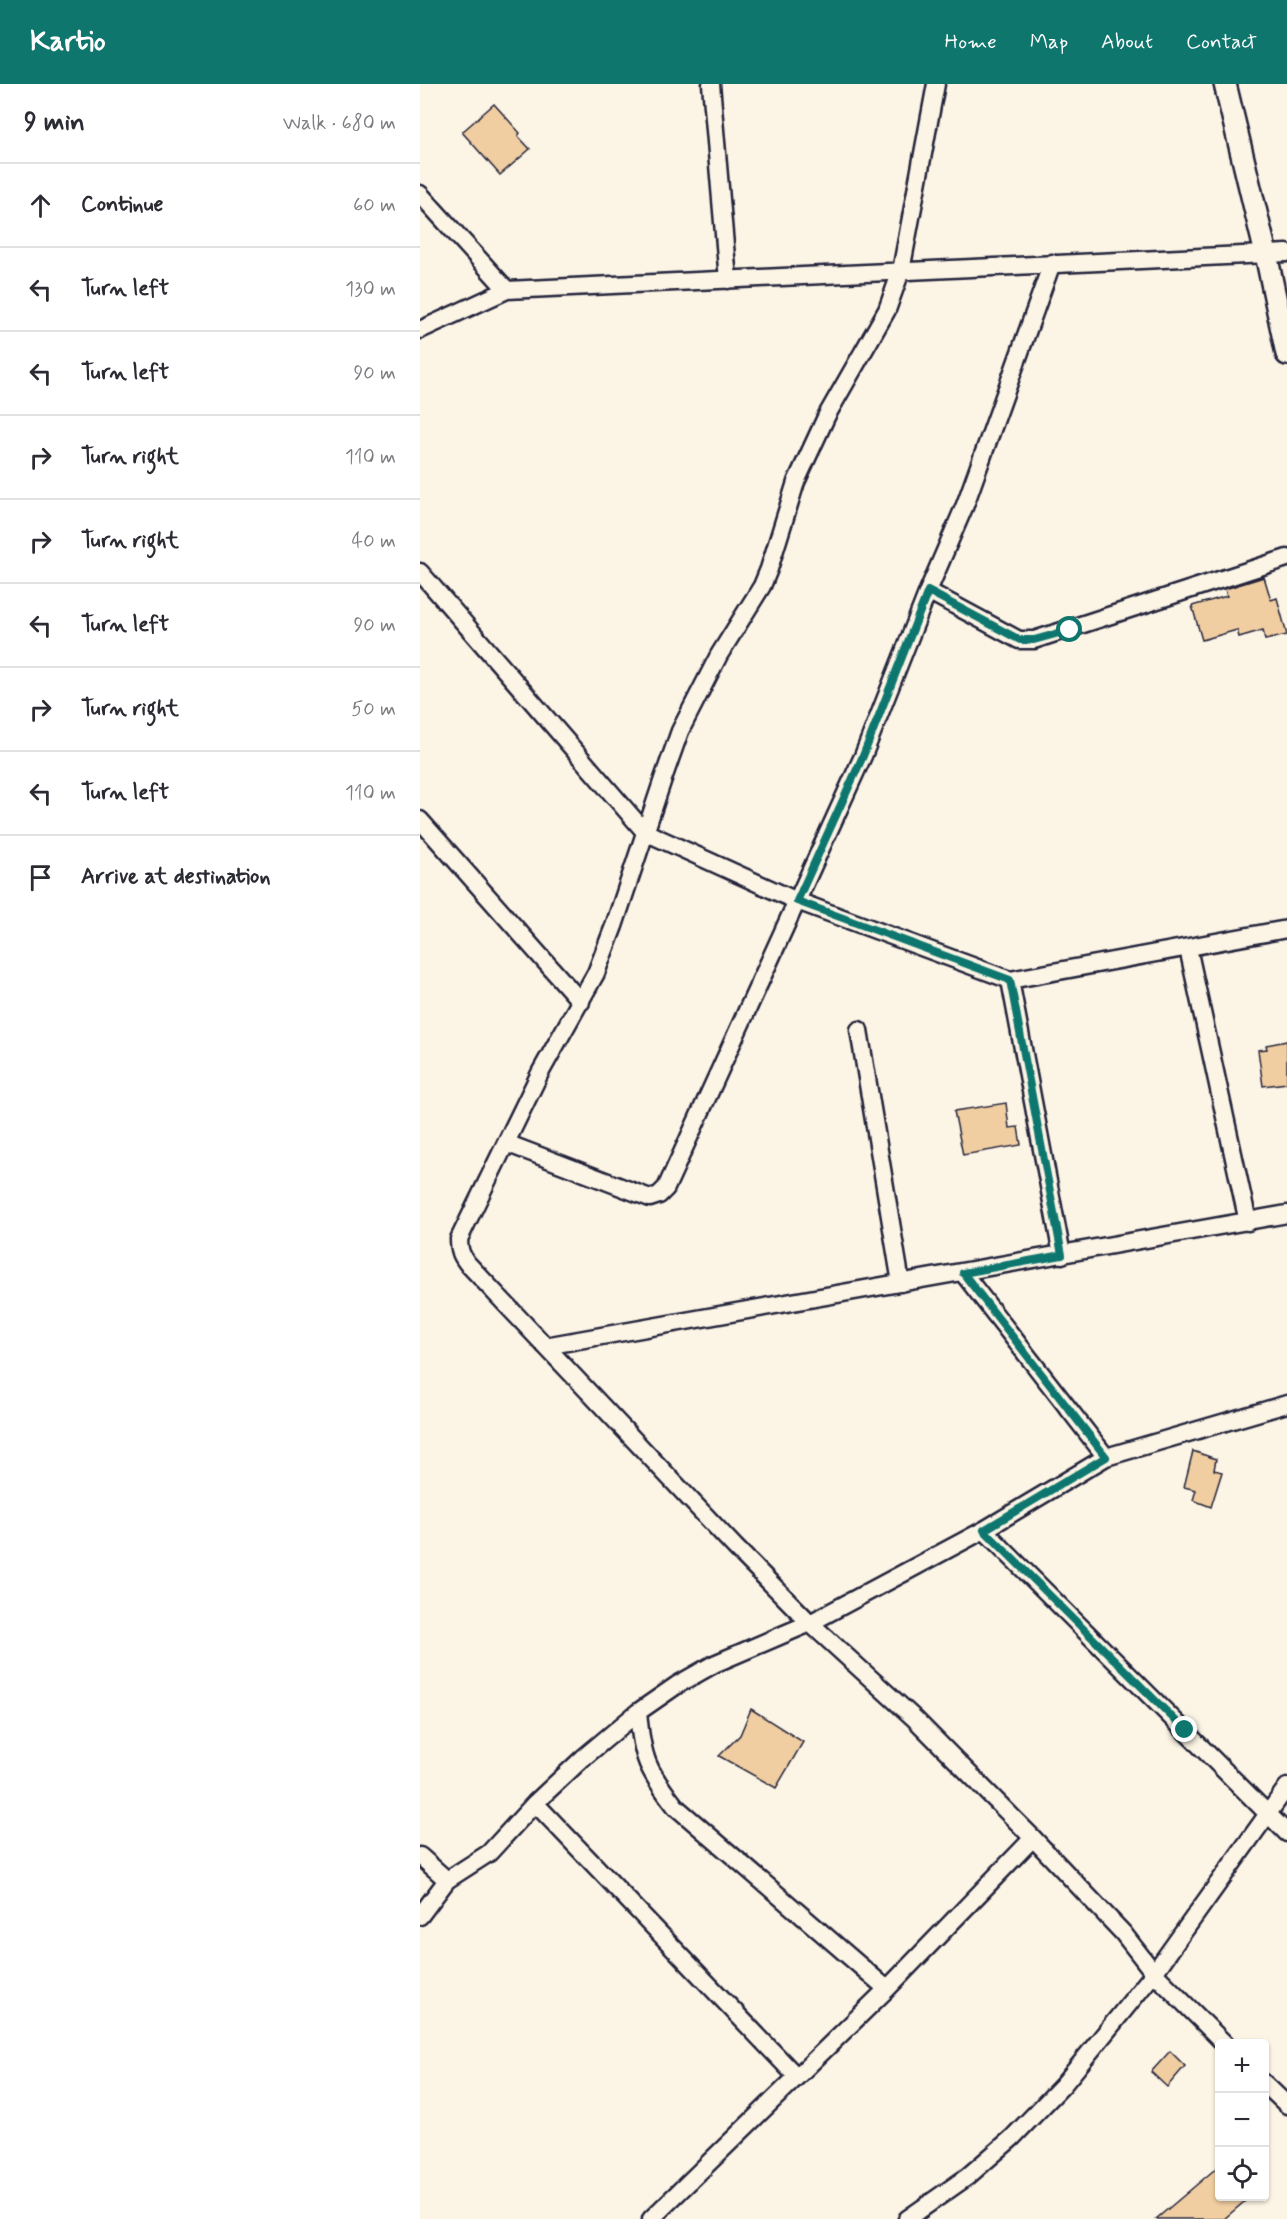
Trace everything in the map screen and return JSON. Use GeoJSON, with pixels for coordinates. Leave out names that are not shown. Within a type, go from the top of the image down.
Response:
{"type":"FeatureCollection","features":[{"type":"Feature","properties":{"kind":"main road"},"geometry":{"type":"LineString","coordinates":[[1225,84],[1277,253],[1287,354]]}},
{"type":"Feature","properties":{"kind":"street"},"geometry":{"type":"LineString","coordinates":[[711,84],[728,280]]}},
{"type":"Feature","properties":{"kind":"street"},"geometry":{"type":"LineString","coordinates":[[936,84],[901,271],[887,310],[827,415],[796,483],[762,586],[719,655],[680,731],[596,973],[540,1073],[459,1239],[459,1247],[467,1263],[735,1547],[810,1623],[915,1719],[1123,1933],[1154,1973],[1221,2039]]}},
{"type":"Feature","properties":{"kind":"street"},"geometry":{"type":"LineString","coordinates":[[420,194],[507,291]]}},
{"type":"Feature","properties":{"kind":"street"},"geometry":{"type":"LineString","coordinates":[[420,330],[507,291],[1277,253]]}},
{"type":"Feature","properties":{"kind":"street"},"geometry":{"type":"LineString","coordinates":[[506,1143],[650,1198],[659,1195],[666,1188],[863,756],[928,591],[965,505],[1052,263]]}},
{"type":"Feature","properties":{"kind":"street"},"geometry":{"type":"LineString","coordinates":[[928,591],[1020,640],[1034,640],[1287,558]]}},
{"type":"Feature","properties":{"kind":"street"},"geometry":{"type":"LineString","coordinates":[[420,572],[645,832],[797,901],[1010,980],[1287,929]]}},
{"type":"Feature","properties":{"kind":"street"},"geometry":{"type":"LineString","coordinates":[[420,820],[581,1002]]}},
{"type":"Feature","properties":{"kind":"street"},"geometry":{"type":"LineString","coordinates":[[1188,948],[1248,1222]]}},
{"type":"Feature","properties":{"kind":"street"},"geometry":{"type":"LineString","coordinates":[[1010,980],[1062,1255]]}},
{"type":"Feature","properties":{"kind":"street"},"geometry":{"type":"LineString","coordinates":[[859,1030],[901,1283]]}},
{"type":"Feature","properties":{"kind":"street"},"geometry":{"type":"LineString","coordinates":[[545,1346],[1287,1214]]}},
{"type":"Feature","properties":{"kind":"street"},"geometry":{"type":"LineString","coordinates":[[963,1273],[1106,1457]]}},
{"type":"Feature","properties":{"kind":"street"},"geometry":{"type":"LineString","coordinates":[[420,1916],[447,1880],[489,1853],[583,1758],[638,1712],[677,1685],[714,1664],[810,1623],[984,1530],[1106,1457],[1287,1404]]}},
{"type":"Feature","properties":{"kind":"street"},"geometry":{"type":"LineString","coordinates":[[984,1530],[1287,1833]]}},
{"type":"Feature","properties":{"kind":"street"},"geometry":{"type":"LineString","coordinates":[[638,1712],[641,1748],[651,1772],[676,1806],[887,1989]]}},
{"type":"Feature","properties":{"kind":"street"},"geometry":{"type":"LineString","coordinates":[[907,2219],[967,2177],[1012,2138],[1063,2085],[1154,1973],[1287,1787]]}},
{"type":"Feature","properties":{"kind":"street"},"geometry":{"type":"LineString","coordinates":[[536,1803],[797,2077]]}},
{"type":"Feature","properties":{"kind":"street"},"geometry":{"type":"LineString","coordinates":[[651,2219],[887,1989],[1032,1838]]}},
{"type":"Feature","properties":{"kind":"street"},"geometry":{"type":"LineString","coordinates":[[420,1856],[447,1880]]}},
{"type":"Feature","properties":{"kind":"street"},"geometry":{"type":"LineString","coordinates":[[1269,2088],[1287,2105]]}},
{"type":"Feature","properties":{"kind":"building"},"geometry":{"type":"Polygon","coordinates":[[[494,104],[520,133],[518,136],[530,149],[500,175],[462,132],[494,104]]]}},
{"type":"Feature","properties":{"kind":"building"},"geometry":{"type":"Polygon","coordinates":[[[1264,577],[1271,600],[1277,598],[1287,635],[1265,640],[1263,630],[1239,637],[1237,630],[1202,640],[1192,606],[1227,596],[1225,589],[1264,577]]]}},
{"type":"Feature","properties":{"kind":"building"},"geometry":{"type":"Polygon","coordinates":[[[1287,1041],[1287,1083],[1263,1086],[1258,1050],[1267,1049],[1266,1045],[1287,1041]]]}},
{"type":"Feature","properties":{"kind":"building"},"geometry":{"type":"Polygon","coordinates":[[[1006,1103],[1009,1128],[1018,1127],[1021,1145],[963,1155],[954,1111],[1006,1103]]]}},
{"type":"Feature","properties":{"kind":"building"},"geometry":{"type":"Polygon","coordinates":[[[1193,1451],[1216,1459],[1214,1470],[1222,1472],[1211,1507],[1193,1500],[1196,1490],[1184,1487],[1193,1451]]]}},
{"type":"Feature","properties":{"kind":"building"},"geometry":{"type":"Polygon","coordinates":[[[751,1709],[803,1742],[776,1788],[719,1756],[740,1735],[751,1709]]]}},
{"type":"Feature","properties":{"kind":"building"},"geometry":{"type":"Polygon","coordinates":[[[1170,2051],[1185,2066],[1167,2087],[1151,2072],[1170,2051]]]}},
{"type":"Feature","properties":{"kind":"building"},"geometry":{"type":"Polygon","coordinates":[[[1215,2169],[1215,2201],[1245,2201],[1224,2219],[1156,2219],[1215,2169]]]}},
{"type":"Feature","properties":{"kind":"route"},"geometry":{"type":"LineString","coordinates":[[1070,630],[1050,637],[1020,640],[928,591],[863,756],[797,901],[1010,980],[1062,1255],[963,1273],[1106,1457],[984,1530],[1185,1730]]}}]}
